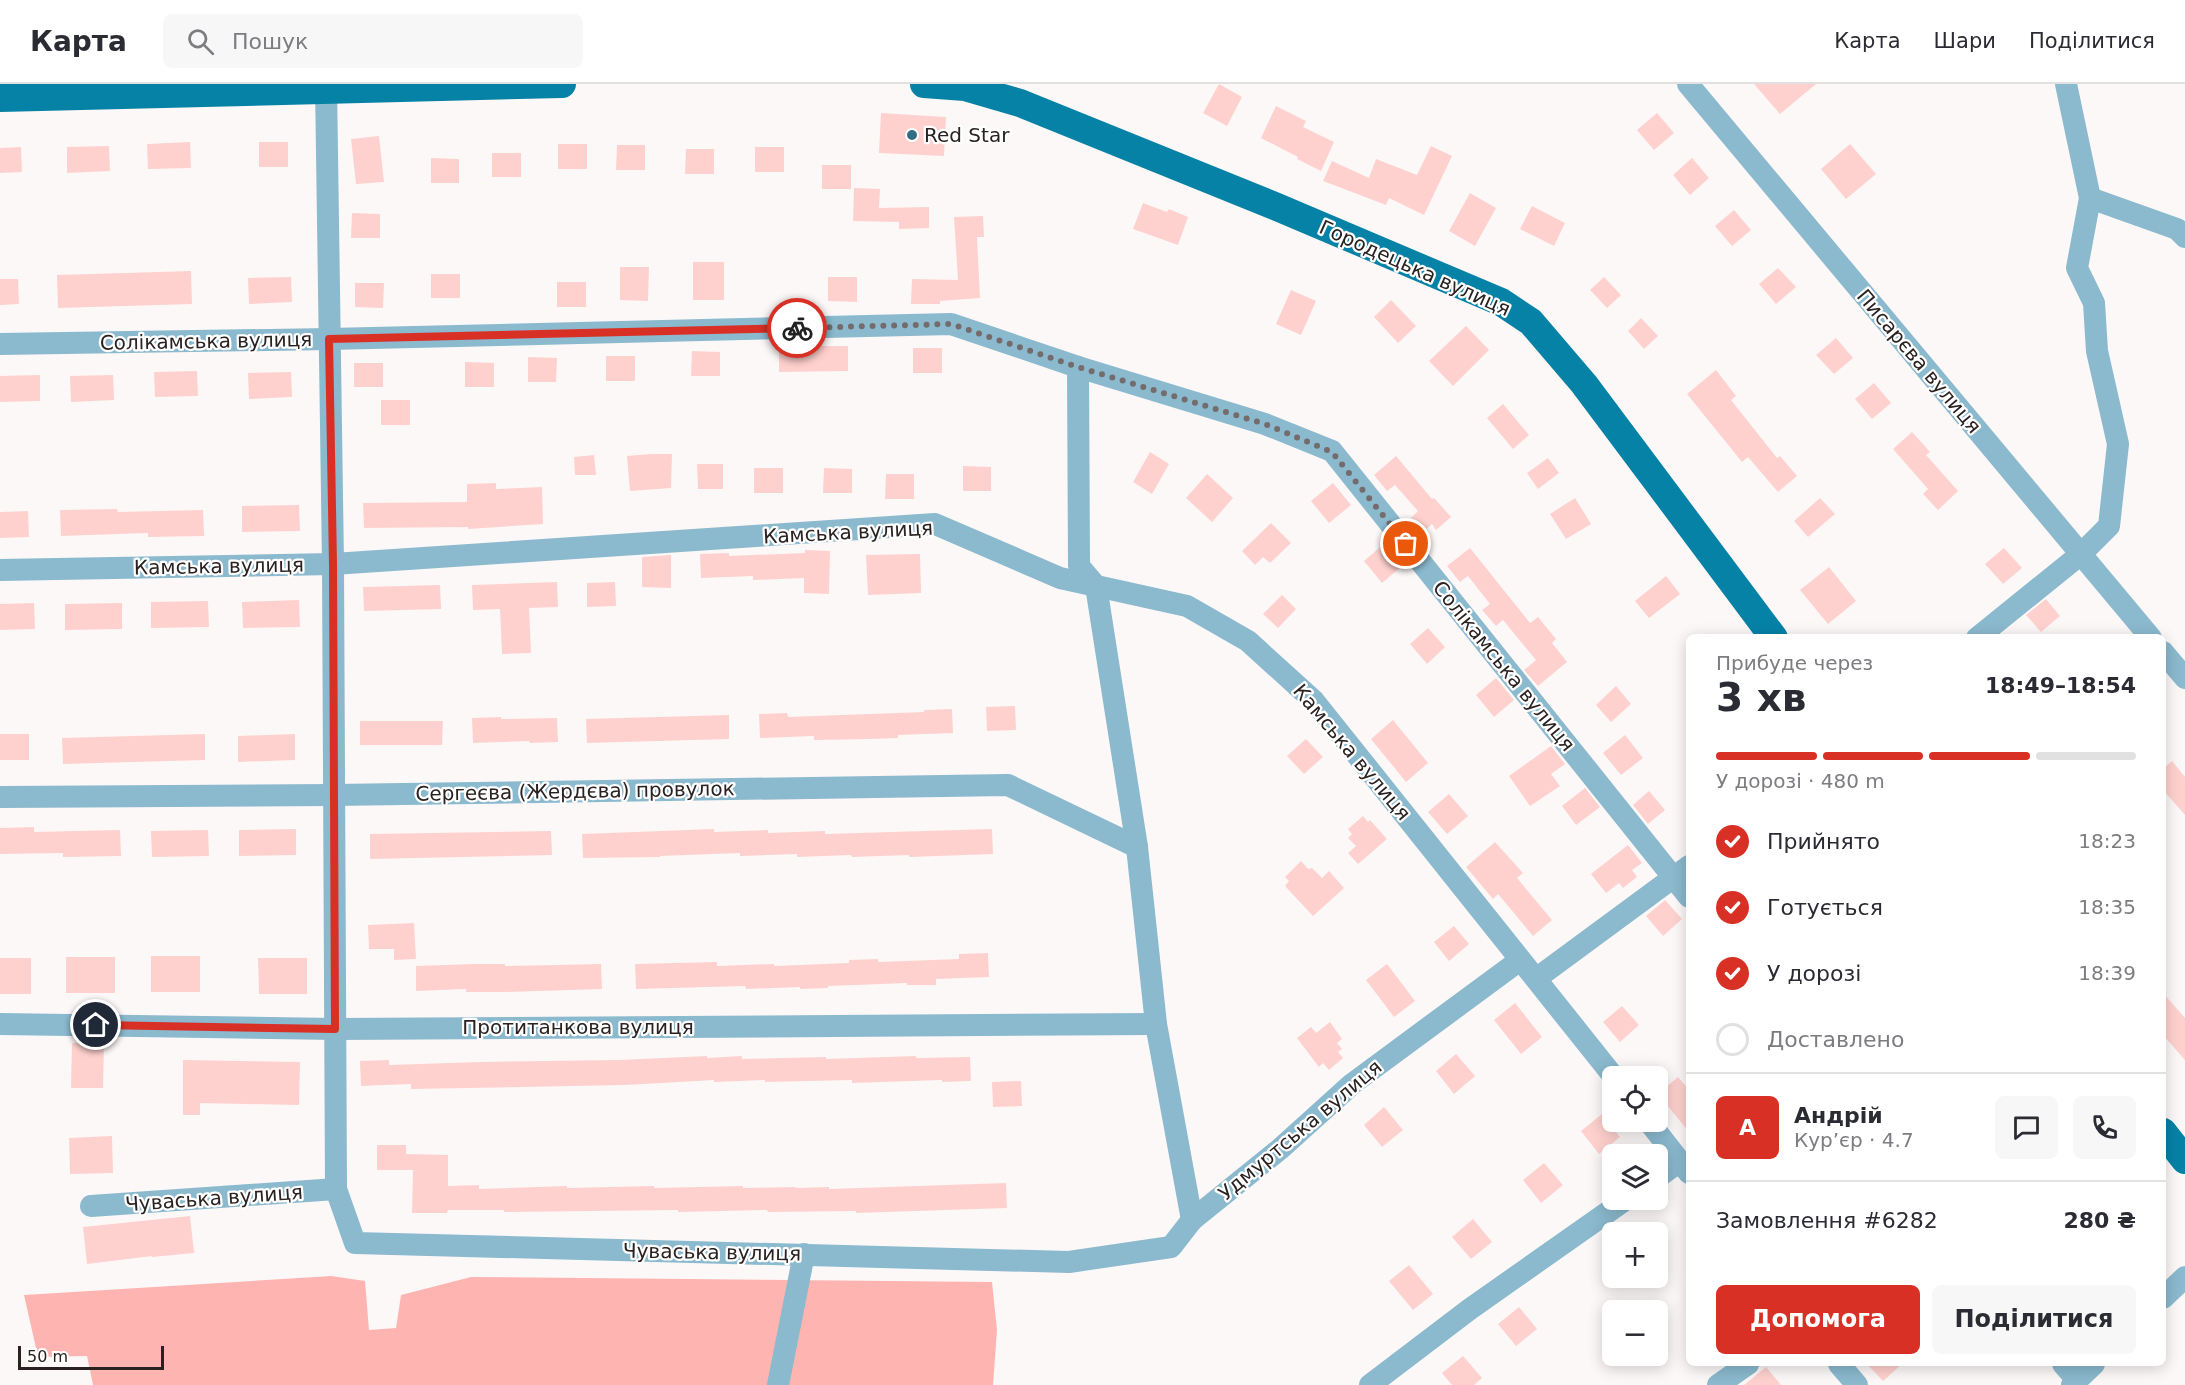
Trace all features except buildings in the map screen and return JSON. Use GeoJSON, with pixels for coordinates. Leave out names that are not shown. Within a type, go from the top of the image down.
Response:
{"type":"FeatureCollection","features":[{"type":"Feature","properties":{"kind":"main road"},"geometry":{"type":"LineString","coordinates":[[0,98],[326,86],[562,84]]}},
{"type":"Feature","properties":{"kind":"main road","name":"Городецька вулиця"},"geometry":{"type":"LineString","coordinates":[[924,84],[964,87],[1020,103],[1501,302],[1531,322],[1584,384],[1771,634]]}},
{"type":"Feature","properties":{"kind":"main road"},"geometry":{"type":"LineString","coordinates":[[2166,1136],[2185,1160]]}},
{"type":"Feature","properties":{"kind":"street","name":"Писарєва вулиця"},"geometry":{"type":"LineString","coordinates":[[1688,84],[2148,634]]}},
{"type":"Feature","properties":{"kind":"street"},"geometry":{"type":"LineString","coordinates":[[1982,634],[2081,554],[2109,526],[2118,444],[2097,351],[2094,303],[2077,268],[2090,198],[2066,84]]}},
{"type":"Feature","properties":{"kind":"street"},"geometry":{"type":"LineString","coordinates":[[326,86],[333,564],[336,1189]]}},
{"type":"Feature","properties":{"kind":"street"},"geometry":{"type":"LineString","coordinates":[[2090,198],[2177,229],[2185,237]]}},
{"type":"Feature","properties":{"kind":"street","name":"Солікамська вулиця"},"geometry":{"type":"LineString","coordinates":[[0,344],[329,339],[951,324],[1078,367],[1265,424],[1332,452],[1681,872],[1686,888]]}},
{"type":"Feature","properties":{"kind":"street"},"geometry":{"type":"LineString","coordinates":[[1078,367],[1079,566],[1096,586],[1137,847],[1156,1024],[1192,1220]]}},
{"type":"Feature","properties":{"kind":"street","name":"Камська вулиця"},"geometry":{"type":"LineString","coordinates":[[0,570],[333,564],[935,524],[1060,578],[1187,606],[1248,641],[1314,701],[1605,1066]]}},
{"type":"Feature","properties":{"kind":"street"},"geometry":{"type":"LineString","coordinates":[[2166,656],[2185,678]]}},
{"type":"Feature","properties":{"kind":"street","name":"Сергеєва (Жердєва) провулок"},"geometry":{"type":"LineString","coordinates":[[0,797],[333,795],[1008,785],[1137,847]]}},
{"type":"Feature","properties":{"kind":"street"},"geometry":{"type":"LineString","coordinates":[[1537,978],[1681,872]]}},
{"type":"Feature","properties":{"kind":"street","name":"Удмуртська вулиця"},"geometry":{"type":"LineString","coordinates":[[1069,1262],[1171,1247],[1192,1220],[1280,1149],[1352,1083],[1520,960]]}},
{"type":"Feature","properties":{"kind":"street","name":"Протитанкова вулиця"},"geometry":{"type":"LineString","coordinates":[[0,1024],[335,1029],[1156,1024]]}},
{"type":"Feature","properties":{"kind":"street"},"geometry":{"type":"LineString","coordinates":[[1657,1132],[1684,1167],[1668,1173]]}},
{"type":"Feature","properties":{"kind":"street","name":"Чуваська вулиця"},"geometry":{"type":"LineString","coordinates":[[91,1206],[336,1189],[354,1243],[1069,1262]]}},
{"type":"Feature","properties":{"kind":"street"},"geometry":{"type":"LineString","coordinates":[[1384,1381],[1612,1210]]}},
{"type":"Feature","properties":{"kind":"street"},"geometry":{"type":"LineString","coordinates":[[778,1385],[804,1254]]}},
{"type":"Feature","properties":{"kind":"street"},"geometry":{"type":"LineString","coordinates":[[2166,1295],[2185,1277]]}},
{"type":"Feature","properties":{"kind":"street"},"geometry":{"type":"LineString","coordinates":[[1718,1385],[1745,1366]]}},
{"type":"Feature","properties":{"kind":"street"},"geometry":{"type":"LineString","coordinates":[[1841,1366],[1857,1385]]}},
{"type":"Feature","properties":{"kind":"street"},"geometry":{"type":"LineString","coordinates":[[2071,1376],[2090,1366]]}},
{"type":"Feature","properties":{"kind":"shaded area"},"geometry":{"type":"Polygon","coordinates":[[[331,1276],[365,1281],[369,1330],[396,1328],[401,1295],[471,1277],[992,1282],[997,1330],[993,1385],[93,1385],[87,1356],[38,1357],[24,1295],[331,1276]]]}},
{"type":"Feature","properties":{"kind":"way so far"},"geometry":{"type":"LineString","coordinates":[[797,328],[951,324],[1078,367],[1265,424],[1332,452],[1406,544]]}},
{"type":"Feature","properties":{"kind":"place","name":"Red Star"},"geometry":{"type":"Point","coordinates":[912,135]}},
{"type":"Feature","properties":{"kind":"route"},"geometry":{"type":"LineString","coordinates":[[96,1025],[335,1029],[333,564],[329,339],[797,328]]}}]}
